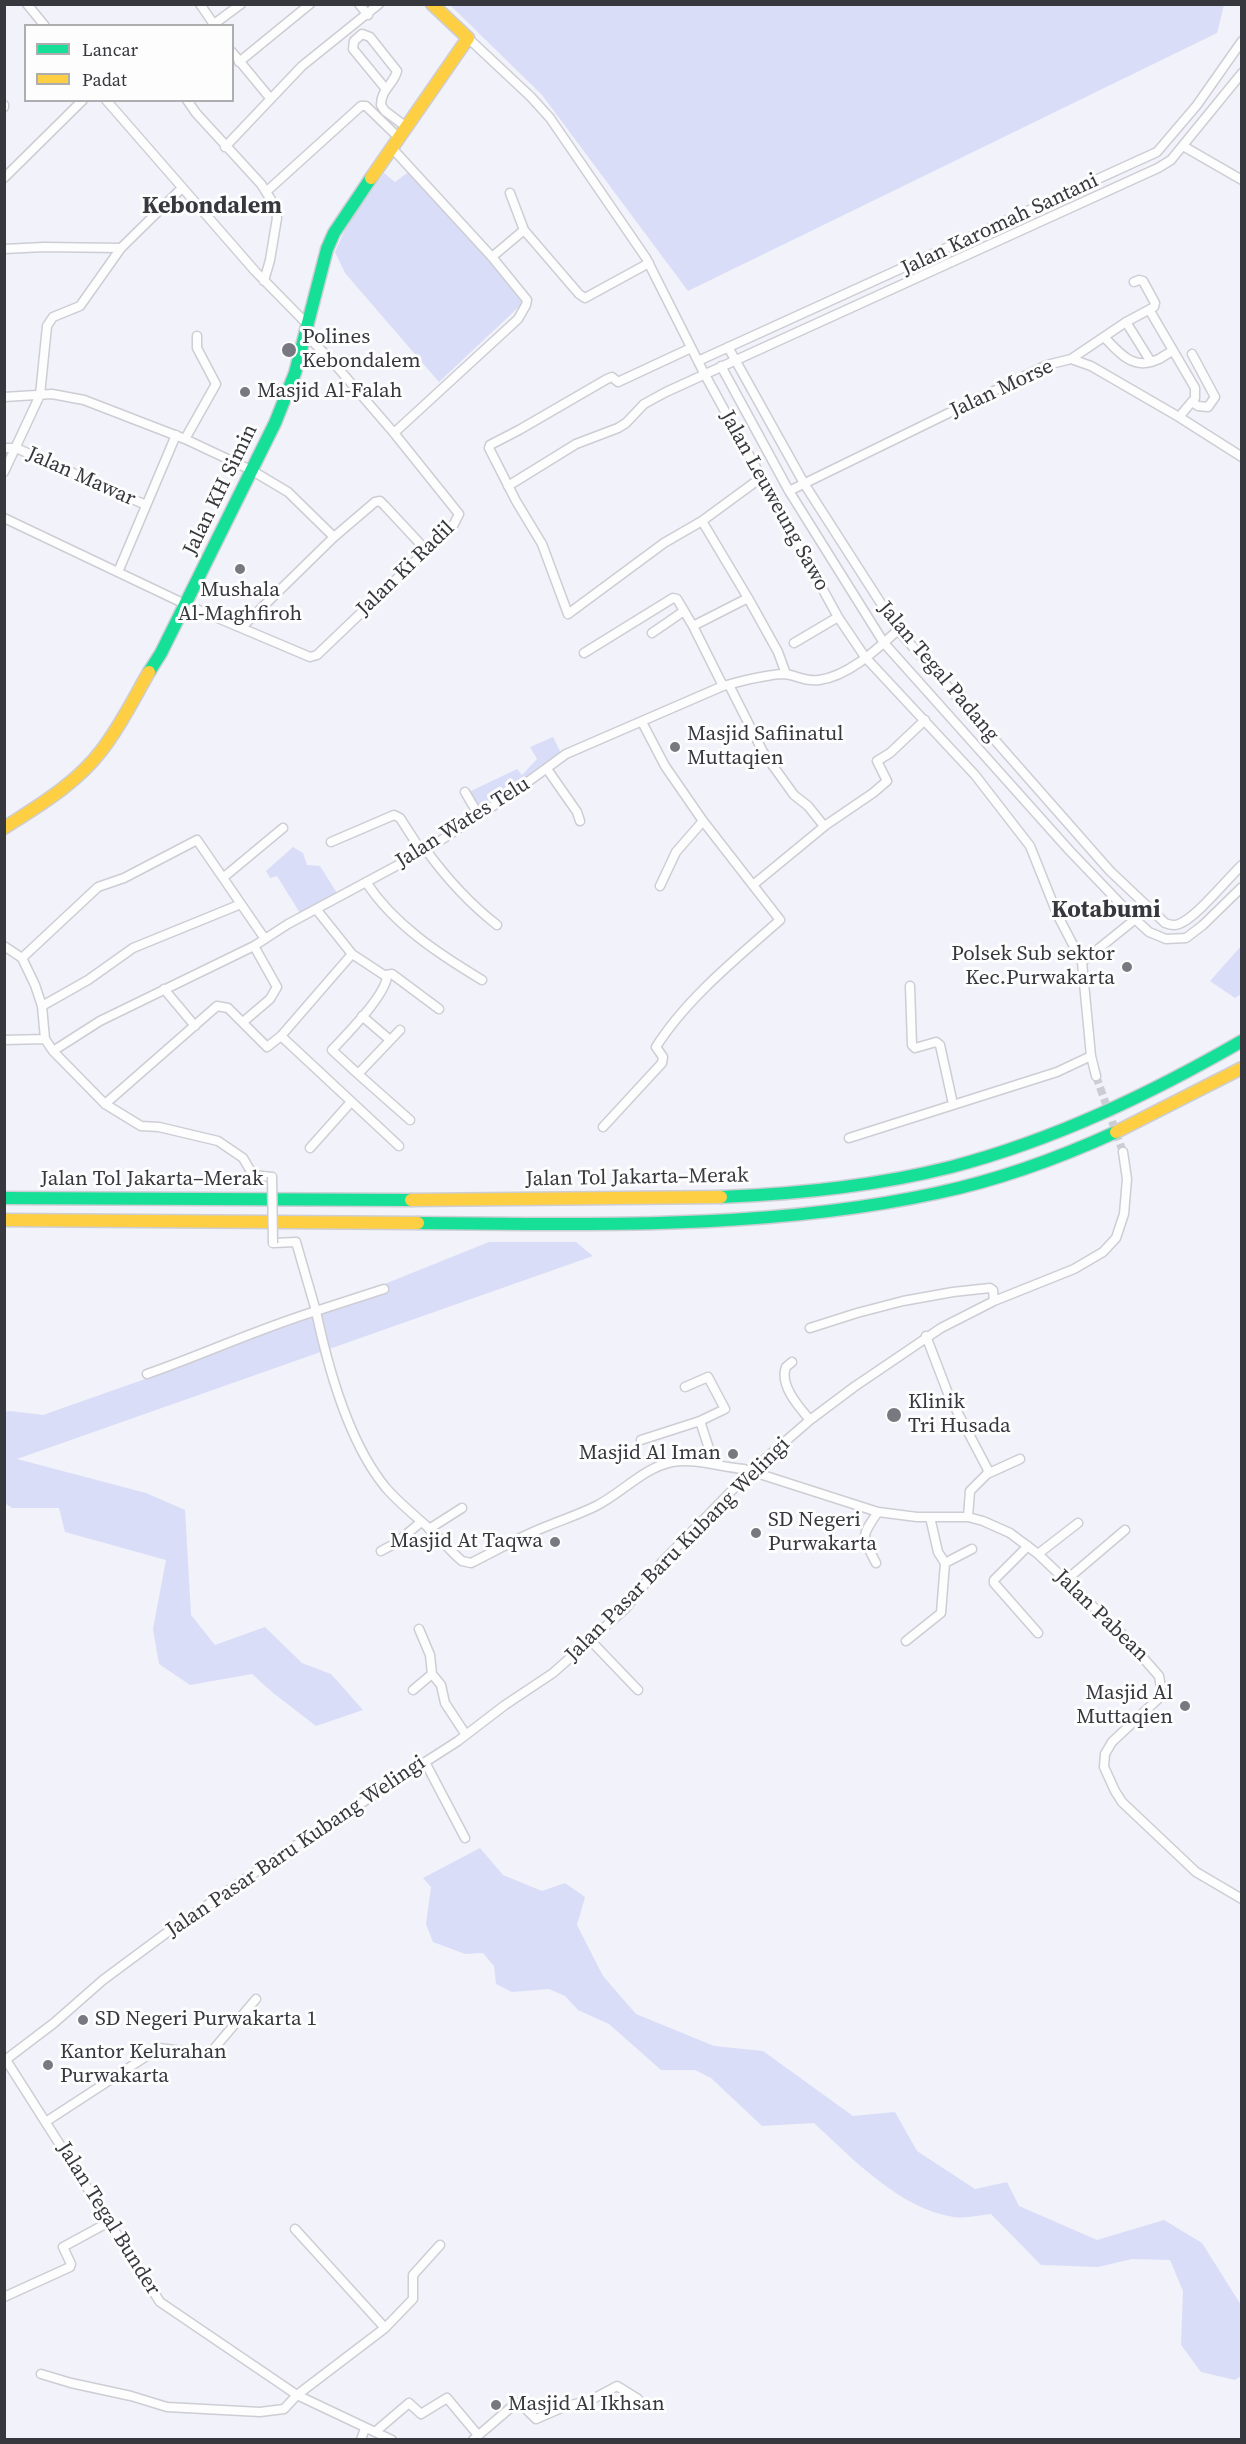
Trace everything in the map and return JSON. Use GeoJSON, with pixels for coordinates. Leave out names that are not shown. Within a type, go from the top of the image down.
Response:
{"type":"FeatureCollection","features":[{"type":"Feature","properties":{"kind":"main road"},"geometry":{"type":"LineString","coordinates":[[432,4],[468,38]]}},
{"type":"Feature","properties":{"kind":"main road","name":"Jalan KH Simin"},"geometry":{"type":"LineString","coordinates":[[4,828],[78,777],[97,757],[161,653],[187,605],[275,423],[295,373],[330,241],[394,142],[468,38]]}},
{"type":"Feature","properties":{"kind":"main road","name":"Jalan Tol Jakarta–Merak"},"geometry":{"type":"LineString","coordinates":[[4,1198],[426,1201],[696,1199],[830,1190],[949,1167],[1032,1142],[1120,1107],[1190,1072],[1242,1041]]}},
{"type":"Feature","properties":{"kind":"main road","name":"Jalan Tol Jakarta–Merak"},"geometry":{"type":"LineString","coordinates":[[4,1220],[562,1223],[738,1219],[828,1212],[937,1193],[1007,1174],[1105,1138],[1175,1106],[1242,1068]]}},
{"type":"Feature","properties":{"kind":"street"},"geometry":{"type":"LineString","coordinates":[[27,4],[43,24]]}},
{"type":"Feature","properties":{"kind":"street"},"geometry":{"type":"LineString","coordinates":[[200,4],[214,24]]}},
{"type":"Feature","properties":{"kind":"street"},"geometry":{"type":"LineString","coordinates":[[216,24],[241,4]]}},
{"type":"Feature","properties":{"kind":"street"},"geometry":{"type":"LineString","coordinates":[[239,62],[310,4]]}},
{"type":"Feature","properties":{"kind":"street"},"geometry":{"type":"LineString","coordinates":[[358,4],[368,15]]}},
{"type":"Feature","properties":{"kind":"street"},"geometry":{"type":"LineString","coordinates":[[225,147],[302,66],[379,4]]}},
{"type":"Feature","properties":{"kind":"street"},"geometry":{"type":"LineString","coordinates":[[385,88],[353,49],[354,41],[362,34],[370,37],[397,71],[381,98],[382,109],[405,126]]}},
{"type":"Feature","properties":{"kind":"street","name":"Jalan Leuweung Sawo"},"geometry":{"type":"LineString","coordinates":[[468,38],[550,118],[649,263],[704,373],[838,616],[865,657],[975,775],[1020,830],[1030,846],[1058,916],[1082,962]]}},
{"type":"Feature","properties":{"kind":"street","name":"Jalan Karomah Santani"},"geometry":{"type":"LineString","coordinates":[[698,361],[1056,200],[1157,152],[1197,105],[1242,41]]}},
{"type":"Feature","properties":{"kind":"street"},"geometry":{"type":"LineString","coordinates":[[234,55],[270,98]]}},
{"type":"Feature","properties":{"kind":"street","name":"Jalan Karomah Santani"},"geometry":{"type":"LineString","coordinates":[[508,486],[576,444],[618,428],[644,404],[704,373],[1158,168],[1171,160],[1242,73]]}},
{"type":"Feature","properties":{"kind":"street"},"geometry":{"type":"LineString","coordinates":[[4,178],[81,102]]}},
{"type":"Feature","properties":{"kind":"street","name":"Jalan Ki Radil"},"geometry":{"type":"LineString","coordinates":[[108,102],[307,330],[459,514],[454,524],[317,655],[310,657],[242,627]]}},
{"type":"Feature","properties":{"kind":"street"},"geometry":{"type":"LineString","coordinates":[[190,102],[225,147],[267,191],[275,206],[277,218],[264,281]]}},
{"type":"Feature","properties":{"kind":"street"},"geometry":{"type":"LineString","coordinates":[[267,191],[362,106],[366,106],[527,300],[523,313],[394,433]]}},
{"type":"Feature","properties":{"kind":"street"},"geometry":{"type":"LineString","coordinates":[[1183,146],[1242,180]]}},
{"type":"Feature","properties":{"kind":"street"},"geometry":{"type":"LineString","coordinates":[[4,472],[40,395],[49,320],[53,316],[80,306],[121,248],[182,188]]}},
{"type":"Feature","properties":{"kind":"street"},"geometry":{"type":"LineString","coordinates":[[510,193],[524,230],[585,298],[649,263]]}},
{"type":"Feature","properties":{"kind":"street"},"geometry":{"type":"LineString","coordinates":[[1056,200],[1061,212]]}},
{"type":"Feature","properties":{"kind":"street"},"geometry":{"type":"LineString","coordinates":[[492,258],[524,230]]}},
{"type":"Feature","properties":{"kind":"street"},"geometry":{"type":"LineString","coordinates":[[4,249],[121,248]]}},
{"type":"Feature","properties":{"kind":"street"},"geometry":{"type":"LineString","coordinates":[[896,272],[901,285]]}},
{"type":"Feature","properties":{"kind":"street"},"geometry":{"type":"LineString","coordinates":[[1071,359],[1126,322],[1154,308],[1155,303],[1143,281],[1134,282]]}},
{"type":"Feature","properties":{"kind":"street"},"geometry":{"type":"LineString","coordinates":[[1150,311],[1195,388],[1196,395],[1179,417]]}},
{"type":"Feature","properties":{"kind":"street"},"geometry":{"type":"LineString","coordinates":[[1126,322],[1150,362]]}},
{"type":"Feature","properties":{"kind":"street"},"geometry":{"type":"LineString","coordinates":[[118,572],[146,505],[181,437],[216,384],[197,348],[197,336]]}},
{"type":"Feature","properties":{"kind":"street"},"geometry":{"type":"LineString","coordinates":[[1104,337],[1124,358],[1143,364],[1159,359],[1172,351]]}},
{"type":"Feature","properties":{"kind":"street","name":"Jalan Tegal Padang"},"geometry":{"type":"LineString","coordinates":[[728,347],[805,485],[898,630],[1110,871],[1170,925]]}},
{"type":"Feature","properties":{"kind":"street"},"geometry":{"type":"LineString","coordinates":[[691,348],[618,382],[612,377],[607,379],[490,445],[489,448],[508,486],[542,544],[567,614],[664,543],[702,521],[762,477]]}},
{"type":"Feature","properties":{"kind":"street"},"geometry":{"type":"LineString","coordinates":[[1192,354],[1215,397],[1208,407],[1198,406],[1192,402]]}},
{"type":"Feature","properties":{"kind":"street","name":"Jalan Morse"},"geometry":{"type":"LineString","coordinates":[[789,491],[1047,365],[1071,359],[1091,366],[1242,457]]}},
{"type":"Feature","properties":{"kind":"street","name":"Jalan Tegal Padang"},"geometry":{"type":"LineString","coordinates":[[721,366],[789,491],[884,643],[1136,920],[1149,932],[1166,939]]}},
{"type":"Feature","properties":{"kind":"street"},"geometry":{"type":"LineString","coordinates":[[4,398],[52,394],[84,400],[181,437],[251,470],[288,492],[334,537]]}},
{"type":"Feature","properties":{"kind":"street"},"geometry":{"type":"LineString","coordinates":[[4,448],[16,448]]}},
{"type":"Feature","properties":{"kind":"street","name":"Jalan Mawar"},"geometry":{"type":"LineString","coordinates":[[16,448],[146,505]]}},
{"type":"Feature","properties":{"kind":"street"},"geometry":{"type":"LineString","coordinates":[[4,518],[187,605],[242,627],[334,537],[378,501],[426,550]]}},
{"type":"Feature","properties":{"kind":"street"},"geometry":{"type":"LineString","coordinates":[[702,521],[778,652],[786,674]]}},
{"type":"Feature","properties":{"kind":"street"},"geometry":{"type":"LineString","coordinates":[[584,653],[673,598],[693,626],[763,752],[794,795],[808,806],[824,826]]}},
{"type":"Feature","properties":{"kind":"street"},"geometry":{"type":"LineString","coordinates":[[693,626],[748,598]]}},
{"type":"Feature","properties":{"kind":"street"},"geometry":{"type":"LineString","coordinates":[[652,633],[684,611]]}},
{"type":"Feature","properties":{"kind":"street"},"geometry":{"type":"LineString","coordinates":[[794,643],[838,616]]}},
{"type":"Feature","properties":{"kind":"street","name":"Jalan Wates Telu"},"geometry":{"type":"LineString","coordinates":[[53,1051],[100,1021],[254,945],[424,851],[507,797],[566,754],[726,685],[750,678],[786,674],[799,680],[825,679],[841,673],[865,657],[898,630]]}},
{"type":"Feature","properties":{"kind":"street"},"geometry":{"type":"LineString","coordinates":[[753,885],[824,826],[887,781],[877,761],[890,753],[925,720]]}},
{"type":"Feature","properties":{"kind":"street"},"geometry":{"type":"LineString","coordinates":[[603,1127],[662,1063],[663,1057],[656,1047],[706,986],[780,920],[703,821],[665,766],[642,722]]}},
{"type":"Feature","properties":{"kind":"street"},"geometry":{"type":"LineString","coordinates":[[547,769],[580,821]]}},
{"type":"Feature","properties":{"kind":"street"},"geometry":{"type":"LineString","coordinates":[[465,792],[478,814]]}},
{"type":"Feature","properties":{"kind":"street"},"geometry":{"type":"LineString","coordinates":[[331,842],[394,815],[400,818],[444,876],[469,903],[497,926]]}},
{"type":"Feature","properties":{"kind":"street"},"geometry":{"type":"LineString","coordinates":[[660,886],[676,852],[703,821]]}},
{"type":"Feature","properties":{"kind":"street"},"geometry":{"type":"LineString","coordinates":[[224,877],[283,828]]}},
{"type":"Feature","properties":{"kind":"street"},"geometry":{"type":"LineString","coordinates":[[22,958],[98,887],[124,878],[191,841],[197,840],[265,939]]}},
{"type":"Feature","properties":{"kind":"street"},"geometry":{"type":"LineString","coordinates":[[1242,865],[1192,915],[1179,924],[1170,925],[1166,939],[1186,938],[1203,926],[1242,886]]}},
{"type":"Feature","properties":{"kind":"street"},"geometry":{"type":"LineString","coordinates":[[1099,881],[1110,871]]}},
{"type":"Feature","properties":{"kind":"street"},"geometry":{"type":"LineString","coordinates":[[366,882],[381,904],[400,924],[482,980]]}},
{"type":"Feature","properties":{"kind":"street"},"geometry":{"type":"LineString","coordinates":[[42,1006],[88,980],[133,948],[242,904]]}},
{"type":"Feature","properties":{"kind":"street"},"geometry":{"type":"LineString","coordinates":[[1096,1076],[1091,1056],[1082,962],[1149,908]]}},
{"type":"Feature","properties":{"kind":"street"},"geometry":{"type":"LineString","coordinates":[[316,909],[352,954],[386,975],[392,974],[439,1009]]}},
{"type":"Feature","properties":{"kind":"street"},"geometry":{"type":"LineString","coordinates":[[243,1022],[270,999],[278,987],[254,945]]}},
{"type":"Feature","properties":{"kind":"street"},"geometry":{"type":"LineString","coordinates":[[4,946],[22,958],[35,985],[42,1006],[45,1039],[53,1051],[105,1104],[141,1126],[159,1127],[218,1141],[243,1158],[253,1175],[272,1177],[273,1243],[296,1242],[332,1371],[356,1438],[372,1469],[386,1488],[429,1528],[462,1508]]}},
{"type":"Feature","properties":{"kind":"street"},"geometry":{"type":"LineString","coordinates":[[105,1104],[217,1006],[228,1008],[264,1047],[281,1036],[352,954]]}},
{"type":"Feature","properties":{"kind":"street"},"geometry":{"type":"LineString","coordinates":[[386,975],[387,980],[362,1016],[332,1050],[410,1120]]}},
{"type":"Feature","properties":{"kind":"street"},"geometry":{"type":"LineString","coordinates":[[910,986],[912,1046],[915,1048],[936,1042],[940,1045],[953,1104]]}},
{"type":"Feature","properties":{"kind":"street"},"geometry":{"type":"LineString","coordinates":[[164,989],[195,1026]]}},
{"type":"Feature","properties":{"kind":"street"},"geometry":{"type":"LineString","coordinates":[[362,1016],[390,1040]]}},
{"type":"Feature","properties":{"kind":"street"},"geometry":{"type":"LineString","coordinates":[[358,1074],[400,1030]]}},
{"type":"Feature","properties":{"kind":"street"},"geometry":{"type":"LineString","coordinates":[[281,1036],[399,1146]]}},
{"type":"Feature","properties":{"kind":"street"},"geometry":{"type":"LineString","coordinates":[[4,1040],[45,1039]]}},
{"type":"Feature","properties":{"kind":"street"},"geometry":{"type":"LineString","coordinates":[[849,1138],[1057,1072],[1091,1056]]}},
{"type":"Feature","properties":{"kind":"street"},"geometry":{"type":"LineString","coordinates":[[310,1148],[351,1102]]}},
{"type":"Feature","properties":{"kind":"street","name":"Jalan Pasar Baru Kubang Welingi"},"geometry":{"type":"LineString","coordinates":[[5,2060],[169,1931],[279,1856],[466,1735],[553,1673],[625,1609],[662,1562],[751,1471],[810,1420],[926,1336],[994,1301],[1083,1264],[1110,1245],[1120,1227],[1126,1205],[1126,1170],[1123,1152]]}},
{"type":"Feature","properties":{"kind":"street"},"geometry":{"type":"LineString","coordinates":[[810,1328],[892,1304],[975,1288],[992,1289],[994,1301]]}},
{"type":"Feature","properties":{"kind":"street"},"geometry":{"type":"LineString","coordinates":[[147,1374],[202,1355],[255,1331],[384,1289]]}},
{"type":"Feature","properties":{"kind":"street"},"geometry":{"type":"LineString","coordinates":[[926,1336],[949,1396],[988,1470],[987,1474]]}},
{"type":"Feature","properties":{"kind":"street"},"geometry":{"type":"LineString","coordinates":[[792,1362],[786,1366],[784,1378],[795,1400],[810,1420]]}},
{"type":"Feature","properties":{"kind":"street"},"geometry":{"type":"LineString","coordinates":[[641,1440],[700,1421],[725,1409],[708,1377],[685,1387]]}},
{"type":"Feature","properties":{"kind":"street"},"geometry":{"type":"LineString","coordinates":[[700,1421],[714,1464]]}},
{"type":"Feature","properties":{"kind":"street"},"geometry":{"type":"LineString","coordinates":[[968,1517],[970,1491],[987,1474],[1020,1459]]}},
{"type":"Feature","properties":{"kind":"street","name":"Jalan Pabean"},"geometry":{"type":"LineString","coordinates":[[429,1528],[457,1557],[471,1563],[549,1525],[596,1506],[640,1477],[668,1463],[699,1461],[751,1471],[878,1512],[930,1517],[968,1517],[995,1526],[1038,1554],[1130,1641],[1156,1671],[1161,1682],[1158,1699],[1112,1742],[1106,1754],[1104,1767],[1110,1783],[1122,1802],[1171,1849],[1201,1875],[1242,1899]]}},
{"type":"Feature","properties":{"kind":"street"},"geometry":{"type":"LineString","coordinates":[[876,1563],[864,1538],[864,1533],[878,1512]]}},
{"type":"Feature","properties":{"kind":"street"},"geometry":{"type":"LineString","coordinates":[[906,1641],[941,1613],[945,1563],[934,1537],[930,1517]]}},
{"type":"Feature","properties":{"kind":"street"},"geometry":{"type":"LineString","coordinates":[[381,1551],[421,1522]]}},
{"type":"Feature","properties":{"kind":"street"},"geometry":{"type":"LineString","coordinates":[[1038,1554],[1078,1523]]}},
{"type":"Feature","properties":{"kind":"street"},"geometry":{"type":"LineString","coordinates":[[1065,1581],[1125,1530]]}},
{"type":"Feature","properties":{"kind":"street"},"geometry":{"type":"LineString","coordinates":[[1028,1546],[994,1580],[994,1583],[1038,1633]]}},
{"type":"Feature","properties":{"kind":"street"},"geometry":{"type":"LineString","coordinates":[[945,1563],[972,1549]]}},
{"type":"Feature","properties":{"kind":"street"},"geometry":{"type":"LineString","coordinates":[[419,1629],[430,1655],[432,1674],[441,1685],[445,1703],[466,1735]]}},
{"type":"Feature","properties":{"kind":"street"},"geometry":{"type":"LineString","coordinates":[[591,1641],[638,1690]]}},
{"type":"Feature","properties":{"kind":"street"},"geometry":{"type":"LineString","coordinates":[[412,1690],[432,1674]]}},
{"type":"Feature","properties":{"kind":"street"},"geometry":{"type":"LineString","coordinates":[[425,1762],[465,1838]]}},
{"type":"Feature","properties":{"kind":"street"},"geometry":{"type":"LineString","coordinates":[[47,2121],[159,2048],[198,2053],[212,2051],[256,1999]]}},
{"type":"Feature","properties":{"kind":"street","name":"Jalan Tegal Bunder"},"geometry":{"type":"LineString","coordinates":[[5,2060],[47,2121],[155,2298],[297,2395],[392,2439]]}},
{"type":"Feature","properties":{"kind":"street"},"geometry":{"type":"LineString","coordinates":[[4,2297],[70,2267],[71,2264],[63,2247],[109,2222]]}},
{"type":"Feature","properties":{"kind":"street"},"geometry":{"type":"LineString","coordinates":[[295,2229],[385,2328]]}},
{"type":"Feature","properties":{"kind":"street"},"geometry":{"type":"LineString","coordinates":[[41,2374],[167,2407],[198,2410],[284,2409],[297,2395],[385,2328],[413,2300],[413,2275],[440,2245]]}},
{"type":"Feature","properties":{"kind":"street"},"geometry":{"type":"LineString","coordinates":[[375,2432],[409,2403],[422,2414],[449,2398],[476,2437],[516,2403],[521,2404],[536,2419],[566,2406],[589,2401],[617,2386],[638,2399]]}},
{"type":"Feature","properties":{"kind":"street"},"geometry":{"type":"LineString","coordinates":[[361,2439],[365,2428]]}},
{"type":"Feature","properties":{"kind":"shaded area"},"geometry":{"type":"Polygon","coordinates":[[[450,5],[1224,5],[1217,33],[688,291],[542,95],[450,5]]]}},
{"type":"Feature","properties":{"kind":"shaded area"},"geometry":{"type":"Polygon","coordinates":[[[414,168],[523,303],[439,382],[345,273],[335,252],[349,221],[384,173],[395,182],[414,168]]]}},
{"type":"Feature","properties":{"kind":"shaded area"},"geometry":{"type":"Polygon","coordinates":[[[553,737],[561,753],[507,794],[479,810],[469,792],[517,769],[522,775],[537,759],[530,747],[553,737]]]}},
{"type":"Feature","properties":{"kind":"shaded area"},"geometry":{"type":"Polygon","coordinates":[[[293,847],[303,853],[307,865],[320,866],[337,893],[300,913],[277,876],[270,878],[266,871],[293,847]]]}},
{"type":"Feature","properties":{"kind":"shaded area"},"geometry":{"type":"Polygon","coordinates":[[[1241,946],[1241,994],[1235,998],[1210,981],[1241,946]]]}},
{"type":"Feature","properties":{"kind":"shaded area"},"geometry":{"type":"Polygon","coordinates":[[[489,1242],[576,1242],[593,1256],[17,1459],[146,1493],[185,1510],[191,1615],[215,1645],[265,1627],[302,1663],[331,1674],[363,1710],[316,1726],[252,1674],[190,1685],[159,1664],[153,1629],[166,1560],[65,1532],[59,1508],[12,1508],[5,1503],[4,1412],[43,1415],[168,1371],[489,1242]]]}},
{"type":"Feature","properties":{"kind":"shaded area"},"geometry":{"type":"Polygon","coordinates":[[[480,1848],[503,1875],[542,1891],[565,1883],[585,1897],[577,1925],[603,1976],[636,2014],[714,2046],[763,2051],[853,2116],[895,2112],[917,2151],[975,2189],[1007,2182],[1019,2206],[1097,2240],[1164,2220],[1202,2243],[1241,2305],[1241,2376],[1235,2380],[1201,2372],[1181,2345],[1183,2291],[1170,2260],[1132,2259],[1098,2267],[1041,2265],[991,2214],[954,2217],[915,2204],[878,2180],[814,2123],[762,2126],[711,2078],[695,2070],[661,2070],[609,2024],[578,2010],[565,1996],[549,1989],[512,1992],[496,1984],[494,1966],[483,1953],[465,1954],[433,1942],[426,1924],[431,1887],[423,1878],[480,1848]]]}},
{"type":"Feature","properties":{"kind":"tunnel"},"geometry":{"type":"LineString","coordinates":[[1096,1076],[1123,1152]]}},
{"type":"Feature","properties":{"kind":"traffic: fast"},"geometry":{"type":"LineString","coordinates":[[149,672],[161,653],[275,423],[295,373],[327,249],[334,233],[371,178]]}},
{"type":"Feature","properties":{"kind":"traffic: fast"},"geometry":{"type":"LineString","coordinates":[[721,1197],[779,1194],[866,1184],[923,1174],[989,1156],[1101,1114],[1242,1041]]}},
{"type":"Feature","properties":{"kind":"traffic: fast"},"geometry":{"type":"LineString","coordinates":[[418,1223],[679,1222],[744,1219],[873,1205],[983,1182],[1073,1151],[1116,1132]]}},
{"type":"Feature","properties":{"kind":"traffic: fast"},"geometry":{"type":"LineString","coordinates":[[4,1198],[411,1200]]}},
{"type":"Feature","properties":{"kind":"traffic: slow"},"geometry":{"type":"LineString","coordinates":[[371,178],[468,38],[432,4]]}},
{"type":"Feature","properties":{"kind":"traffic: slow"},"geometry":{"type":"LineString","coordinates":[[4,828],[56,794],[91,763],[114,732],[149,672]]}},
{"type":"Feature","properties":{"kind":"traffic: slow"},"geometry":{"type":"LineString","coordinates":[[1116,1132],[1242,1068]]}},
{"type":"Feature","properties":{"kind":"traffic: slow"},"geometry":{"type":"LineString","coordinates":[[411,1200],[721,1197]]}},
{"type":"Feature","properties":{"kind":"traffic: slow"},"geometry":{"type":"LineString","coordinates":[[4,1220],[418,1223]]}},
{"type":"Feature","properties":{"kind":"place","name":"Polines Kebondalem"},"geometry":{"type":"Point","coordinates":[289,350]}},
{"type":"Feature","properties":{"kind":"place","name":"Masjid Al-Falah"},"geometry":{"type":"Point","coordinates":[245,392]}},
{"type":"Feature","properties":{"kind":"place","name":"Mushala Al-Maghfiroh"},"geometry":{"type":"Point","coordinates":[240,569]}},
{"type":"Feature","properties":{"kind":"place","name":"Masjid Safiinatul Muttaqien"},"geometry":{"type":"Point","coordinates":[675,747]}},
{"type":"Feature","properties":{"kind":"place","name":"Polsek Sub sektor Kec.Purwakarta"},"geometry":{"type":"Point","coordinates":[1127,967]}},
{"type":"Feature","properties":{"kind":"place","name":"Klinik Tri Husada"},"geometry":{"type":"Point","coordinates":[894,1415]}},
{"type":"Feature","properties":{"kind":"place","name":"Masjid Al Iman"},"geometry":{"type":"Point","coordinates":[733,1454]}},
{"type":"Feature","properties":{"kind":"place","name":"SD Negeri Purwakarta"},"geometry":{"type":"Point","coordinates":[756,1533]}},
{"type":"Feature","properties":{"kind":"place","name":"Masjid At Taqwa"},"geometry":{"type":"Point","coordinates":[555,1542]}},
{"type":"Feature","properties":{"kind":"place","name":"Masjid Al Muttaqien"},"geometry":{"type":"Point","coordinates":[1185,1706]}},
{"type":"Feature","properties":{"kind":"place","name":"SD Negeri Purwakarta 1"},"geometry":{"type":"Point","coordinates":[83,2020]}},
{"type":"Feature","properties":{"kind":"place","name":"Kantor Kelurahan Purwakarta"},"geometry":{"type":"Point","coordinates":[48,2065]}},
{"type":"Feature","properties":{"kind":"place","name":"Masjid Al Ikhsan"},"geometry":{"type":"Point","coordinates":[496,2405]}},
{"type":"Feature","properties":{"kind":"district","name":"Kebondalem"},"geometry":{"type":"Point","coordinates":[212,207]}},
{"type":"Feature","properties":{"kind":"district","name":"Kotabumi"},"geometry":{"type":"Point","coordinates":[1106,911]}}]}
